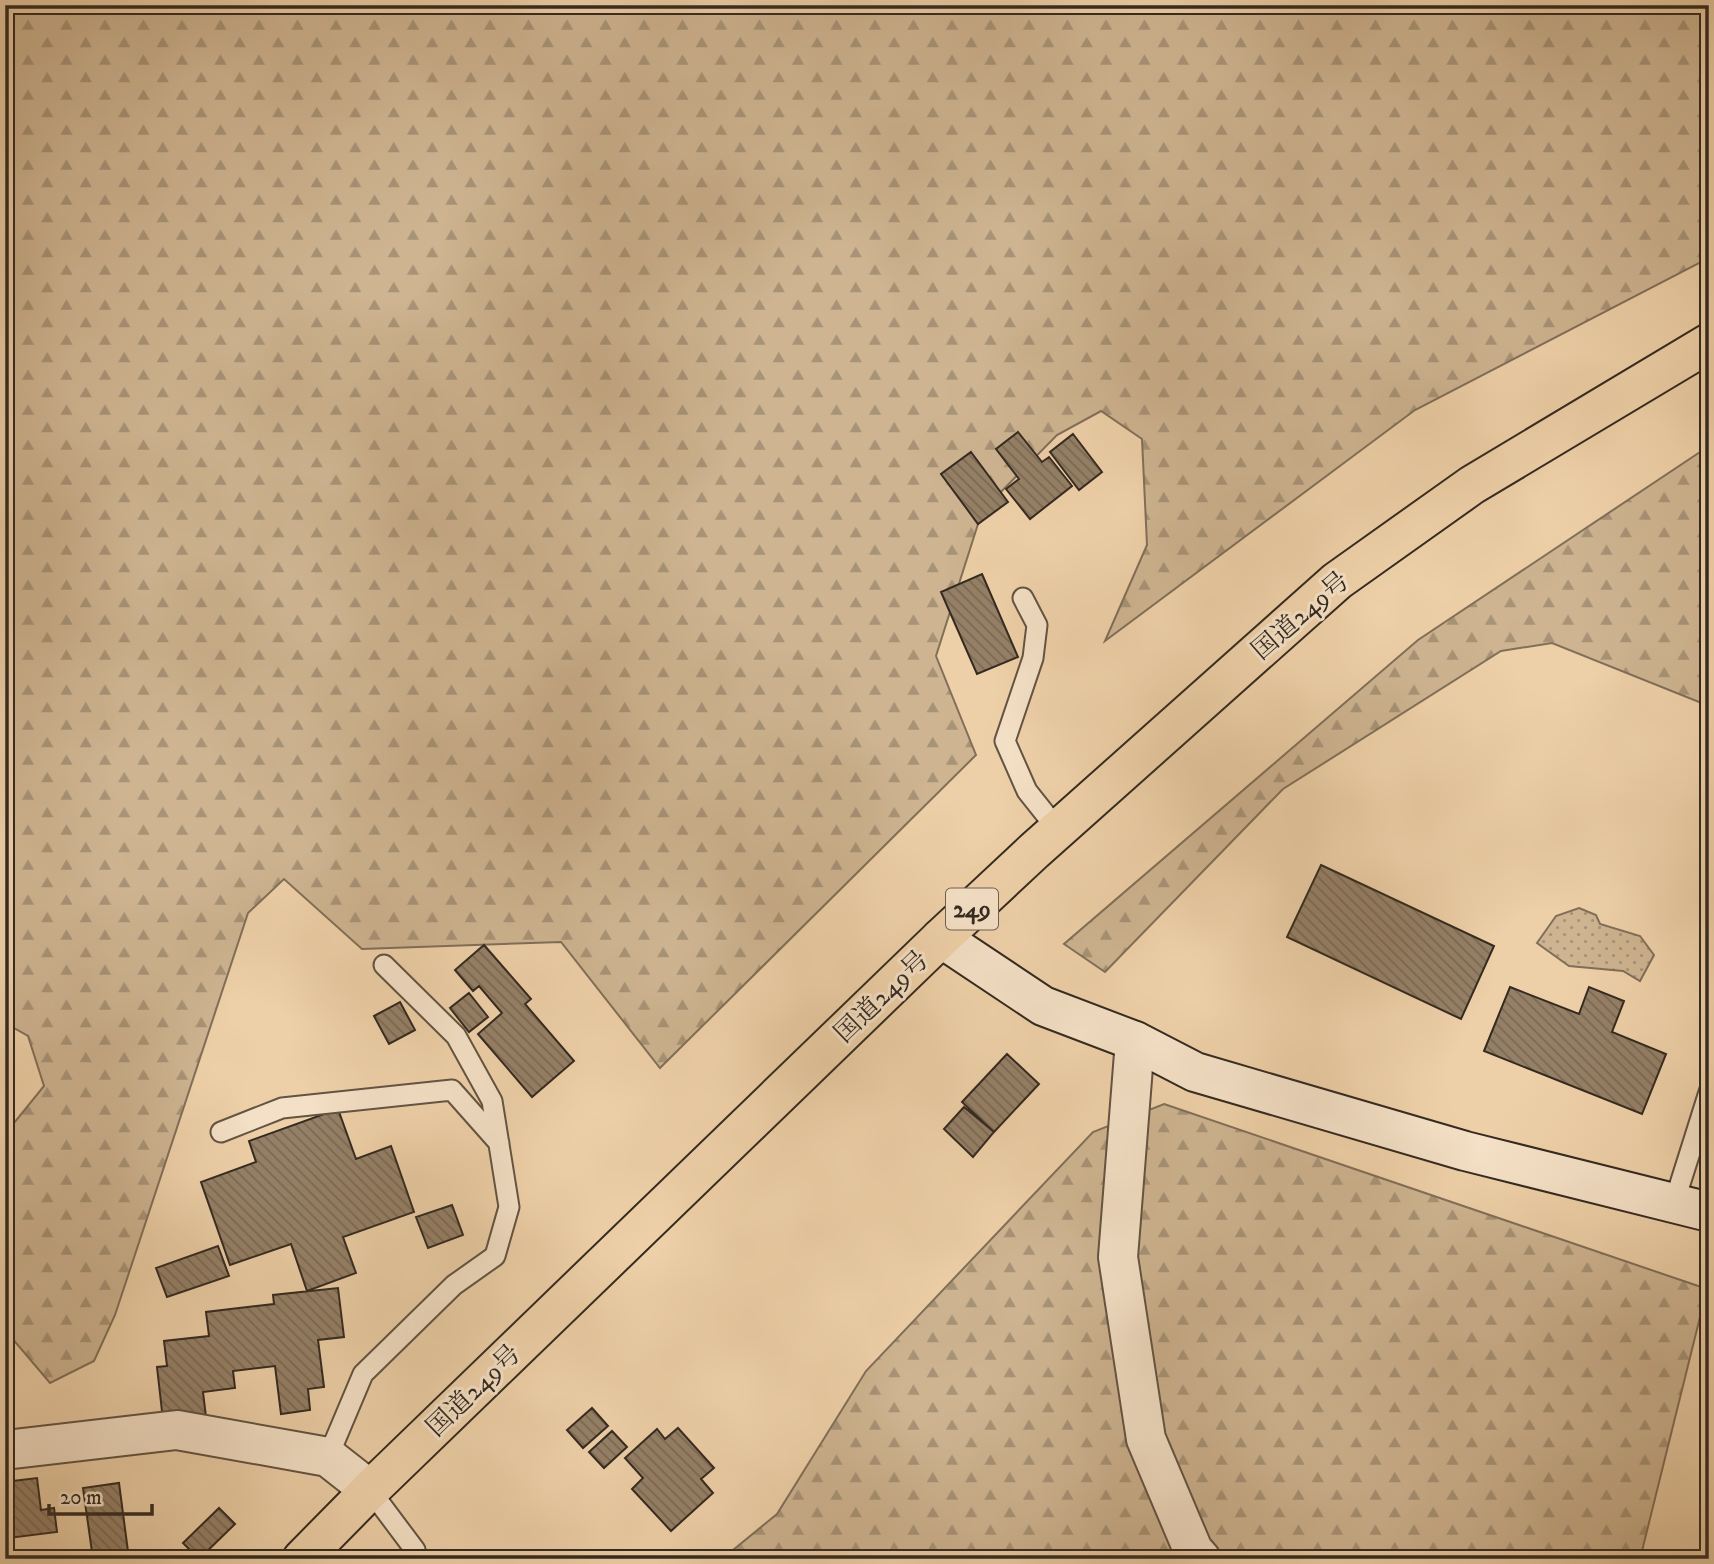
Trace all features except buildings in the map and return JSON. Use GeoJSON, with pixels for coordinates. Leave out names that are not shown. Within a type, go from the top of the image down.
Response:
{"type":"FeatureCollection","features":[{"type":"Feature","properties":{"kind":"highway","name":"国道249号"},"geometry":{"type":"LineString","coordinates":[[302,1559],[941,938],[1337,581],[1472,485],[1709,344]]}},
{"type":"Feature","properties":{"kind":"street"},"geometry":{"type":"LineString","coordinates":[[941,938],[1043,1006],[1135,1041],[1195,1072],[1465,1151],[1691,1208]]}},
{"type":"Feature","properties":{"kind":"street"},"geometry":{"type":"LineString","coordinates":[[1135,1041],[1118,1257],[1146,1439],[1193,1550],[1201,1559]]}},
{"type":"Feature","properties":{"kind":"street"},"geometry":{"type":"LineString","coordinates":[[5,1450],[177,1430],[328,1457],[370,1490]]}},
{"type":"Feature","properties":{"kind":"lane"},"geometry":{"type":"LineString","coordinates":[[1023,598],[1037,625],[1033,658],[1005,741],[1027,791],[1058,830]]}},
{"type":"Feature","properties":{"kind":"lane"},"geometry":{"type":"LineString","coordinates":[[328,1457],[363,1374],[454,1285],[495,1256],[509,1207],[492,1101],[456,1036],[384,965]]}},
{"type":"Feature","properties":{"kind":"lane"},"geometry":{"type":"LineString","coordinates":[[221,1132],[282,1108],[452,1090],[499,1143]]}},
{"type":"Feature","properties":{"kind":"lane"},"geometry":{"type":"LineString","coordinates":[[1691,1208],[1709,1092]]}},
{"type":"Feature","properties":{"kind":"lane"},"geometry":{"type":"LineString","coordinates":[[370,1490],[415,1550],[409,1559]]}},
{"type":"Feature","properties":{"kind":"green space"},"geometry":{"type":"Polygon","coordinates":[[[5,5],[1702,5],[1709,40],[1709,258],[1415,410],[1105,641],[1147,545],[1142,439],[1101,411],[1057,435],[984,509],[936,656],[976,755],[660,1068],[561,942],[362,949],[284,879],[248,913],[115,1315],[94,1361],[50,1383],[5,1330],[5,1134],[44,1086],[28,1036],[5,1023],[5,5]]]}},
{"type":"Feature","properties":{"kind":"green space"},"geometry":{"type":"Polygon","coordinates":[[[1709,446],[1709,706],[1552,643],[1501,651],[1283,789],[1105,972],[1064,944],[1418,640],[1709,446]]]}},
{"type":"Feature","properties":{"kind":"green space"},"geometry":{"type":"Polygon","coordinates":[[[1579,908],[1596,915],[1600,924],[1640,936],[1654,955],[1640,981],[1623,971],[1569,966],[1537,943],[1556,916],[1579,908]]]}},
{"type":"Feature","properties":{"kind":"green space"},"geometry":{"type":"Polygon","coordinates":[[[1164,1104],[1707,1289],[1640,1559],[722,1559],[777,1514],[866,1371],[1093,1132],[1164,1104]]]}}]}
